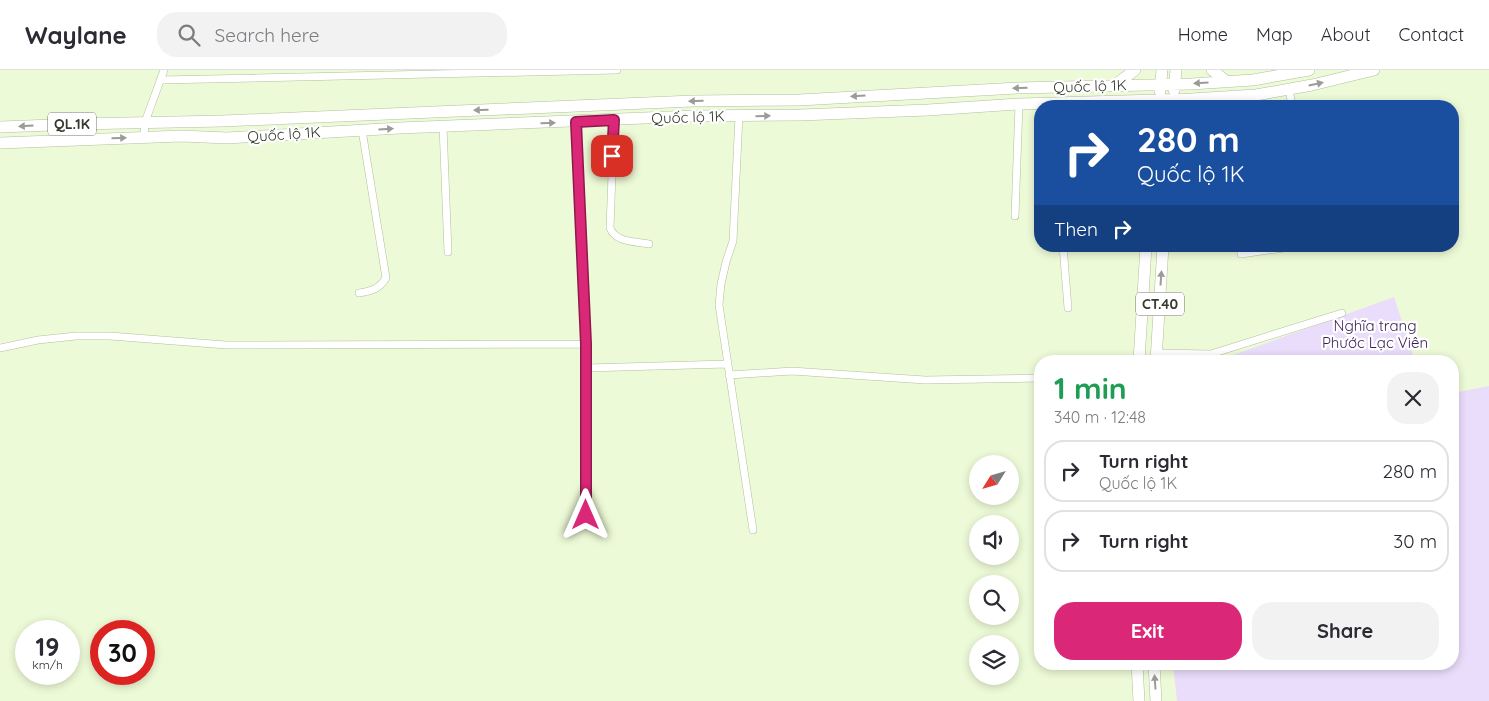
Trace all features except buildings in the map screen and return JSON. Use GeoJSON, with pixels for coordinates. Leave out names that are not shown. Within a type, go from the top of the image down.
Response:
{"type":"FeatureCollection","features":[{"type":"Feature","properties":{"kind":"main road"},"geometry":{"type":"LineString","coordinates":[[1114,86],[1135,70]]}},
{"type":"Feature","properties":{"kind":"main road"},"geometry":{"type":"LineString","coordinates":[[1159,100],[1162,70]]}},
{"type":"Feature","properties":{"kind":"main road"},"geometry":{"type":"LineString","coordinates":[[1173,100],[1176,70]]}},
{"type":"Feature","properties":{"kind":"main road"},"geometry":{"type":"LineString","coordinates":[[1212,70],[1226,81]]}},
{"type":"Feature","properties":{"kind":"main road","name":"Quốc lộ 1K"},"geometry":{"type":"LineString","coordinates":[[1204,100],[1256,95],[1312,85],[1374,70]]}},
{"type":"Feature","properties":{"kind":"main road","name":"Quốc lộ 1K"},"geometry":{"type":"LineString","coordinates":[[0,127],[233,120],[693,101],[799,100],[1018,88],[1175,84],[1253,80],[1302,71]]}},
{"type":"Feature","properties":{"kind":"main road"},"geometry":{"type":"LineString","coordinates":[[1246,100],[1256,95]]}},
{"type":"Feature","properties":{"kind":"main road","name":"Quốc lộ 1K"},"geometry":{"type":"LineString","coordinates":[[0,143],[182,136],[227,138],[443,126],[882,112],[1034,104]]}},
{"type":"Feature","properties":{"kind":"main road","name":"CT.40"},"geometry":{"type":"LineString","coordinates":[[1139,355],[1146,252]]}},
{"type":"Feature","properties":{"kind":"main road","name":"CT.40"},"geometry":{"type":"LineString","coordinates":[[1156,355],[1163,252]]}},
{"type":"Feature","properties":{"kind":"main road"},"geometry":{"type":"LineString","coordinates":[[1137,670],[1139,701]]}},
{"type":"Feature","properties":{"kind":"main road"},"geometry":{"type":"LineString","coordinates":[[1154,670],[1156,701]]}},
{"type":"Feature","properties":{"kind":"street"},"geometry":{"type":"LineString","coordinates":[[144,137],[145,122],[164,70]]}},
{"type":"Feature","properties":{"kind":"street"},"geometry":{"type":"LineString","coordinates":[[160,80],[616,70]]}},
{"type":"Feature","properties":{"kind":"street"},"geometry":{"type":"LineString","coordinates":[[1289,89],[1291,100]]}},
{"type":"Feature","properties":{"kind":"street"},"geometry":{"type":"LineString","coordinates":[[1015,216],[1019,104]]}},
{"type":"Feature","properties":{"kind":"street"},"geometry":{"type":"LineString","coordinates":[[739,116],[733,240],[722,277],[719,305],[728,375],[753,530]]}},
{"type":"Feature","properties":{"kind":"street"},"geometry":{"type":"LineString","coordinates":[[614,120],[610,228],[612,234],[617,238],[649,244]]}},
{"type":"Feature","properties":{"kind":"street"},"geometry":{"type":"LineString","coordinates":[[576,122],[587,368],[586,515]]}},
{"type":"Feature","properties":{"kind":"street"},"geometry":{"type":"LineString","coordinates":[[443,126],[448,252]]}},
{"type":"Feature","properties":{"kind":"street"},"geometry":{"type":"LineString","coordinates":[[359,292],[374,290],[386,278],[362,130]]}},
{"type":"Feature","properties":{"kind":"street"},"geometry":{"type":"LineString","coordinates":[[1063,252],[1068,308]]}},
{"type":"Feature","properties":{"kind":"street"},"geometry":{"type":"LineString","coordinates":[[1241,252],[1241,254],[1255,252]]}},
{"type":"Feature","properties":{"kind":"street"},"geometry":{"type":"LineString","coordinates":[[1193,355],[1211,354],[1342,313]]}},
{"type":"Feature","properties":{"kind":"street"},"geometry":{"type":"LineString","coordinates":[[0,348],[38,340],[76,336],[226,345],[586,344]]}},
{"type":"Feature","properties":{"kind":"street"},"geometry":{"type":"LineString","coordinates":[[587,368],[727,364]]}},
{"type":"Feature","properties":{"kind":"street"},"geometry":{"type":"LineString","coordinates":[[728,375],[792,371],[925,380],[1034,378]]}},
{"type":"Feature","properties":{"kind":"green space","name":"Nghĩa trang Phước Lạc Viên"},"geometry":{"type":"Polygon","coordinates":[[[1394,297],[1413,355],[1233,355],[1394,297]]]}},
{"type":"Feature","properties":{"kind":"green space"},"geometry":{"type":"Polygon","coordinates":[[[1489,386],[1489,701],[1177,701],[1174,670],[1459,670],[1459,392],[1489,386]]]}},
{"type":"Feature","properties":{"kind":"route"},"geometry":{"type":"LineString","coordinates":[[586,515],[587,368],[576,122],[614,120],[612,156]]}}]}
